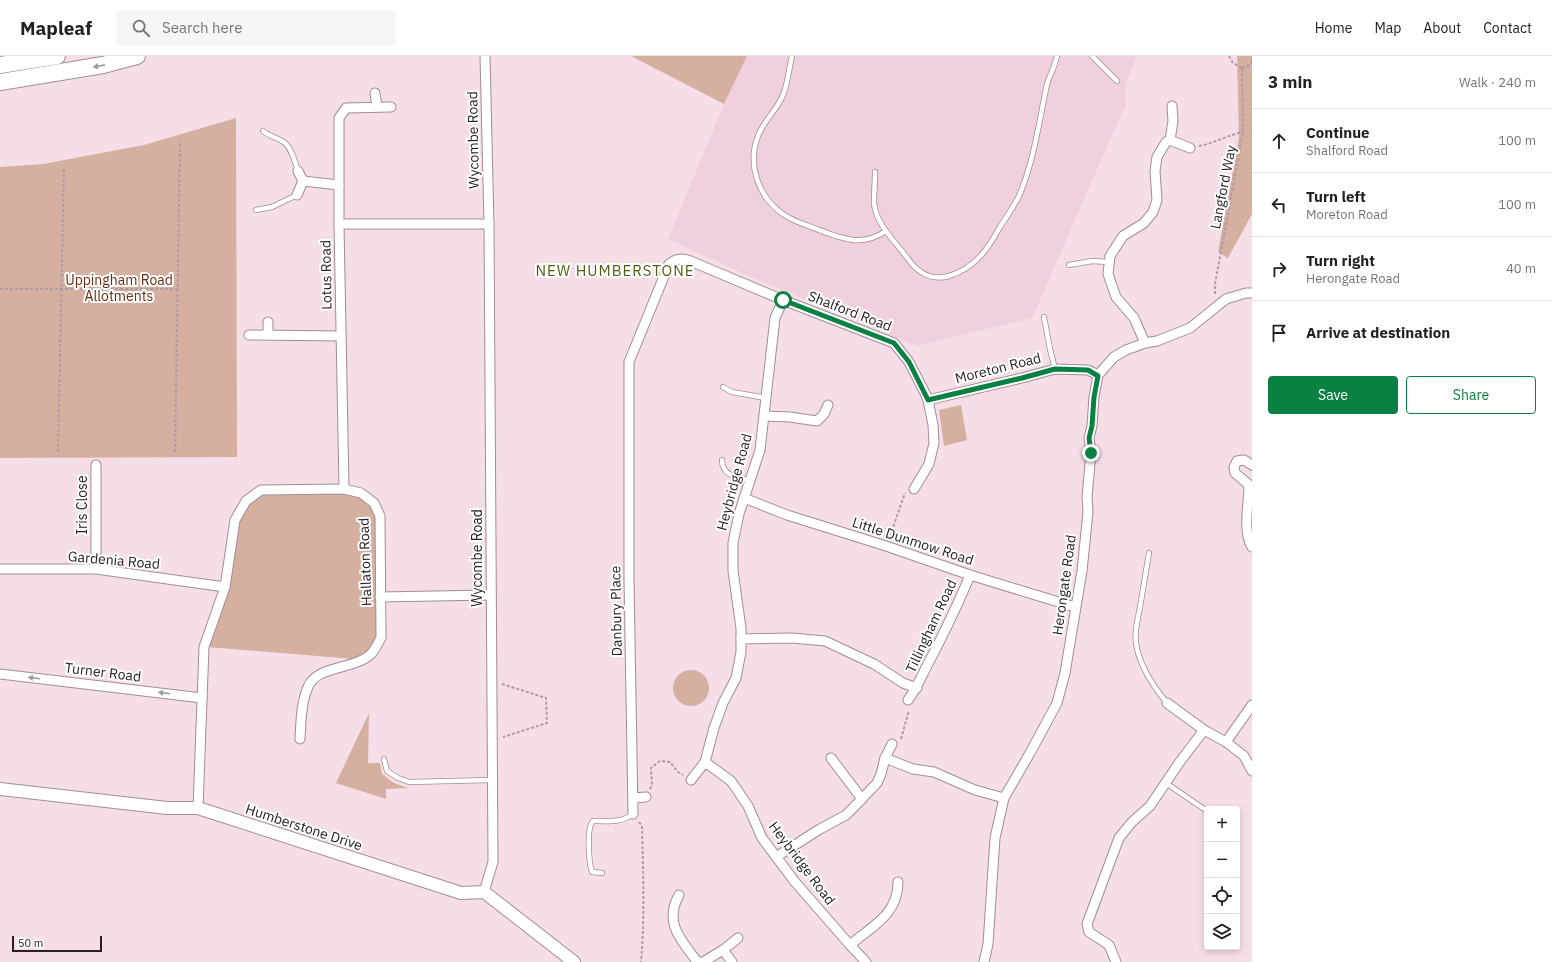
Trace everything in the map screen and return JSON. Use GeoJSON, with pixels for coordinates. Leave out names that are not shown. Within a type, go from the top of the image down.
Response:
{"type":"FeatureCollection","features":[{"type":"Feature","properties":{"kind":"highway"},"geometry":{"type":"LineString","coordinates":[[0,65],[31,58],[57,56]]}},
{"type":"Feature","properties":{"kind":"highway"},"geometry":{"type":"LineString","coordinates":[[0,82],[33,78],[103,65],[137,56]]}},
{"type":"Feature","properties":{"kind":"street","name":"Wycombe Road"},"geometry":{"type":"LineString","coordinates":[[484,892],[493,862],[489,224],[485,56]]}},
{"type":"Feature","properties":{"kind":"street"},"geometry":{"type":"LineString","coordinates":[[31,58],[33,78]]}},
{"type":"Feature","properties":{"kind":"street"},"geometry":{"type":"LineString","coordinates":[[375,92],[377,107]]}},
{"type":"Feature","properties":{"kind":"street"},"geometry":{"type":"LineString","coordinates":[[1145,343],[1134,318],[1116,297],[1108,274],[1109,262],[1110,256],[1123,236],[1144,223],[1153,212],[1157,200],[1155,171],[1157,157],[1166,142],[1170,140],[1173,121],[1172,106]]}},
{"type":"Feature","properties":{"kind":"street","name":"Lotus Road"},"geometry":{"type":"LineString","coordinates":[[344,489],[339,224],[339,118],[346,108],[391,107]]}},
{"type":"Feature","properties":{"kind":"street"},"geometry":{"type":"LineString","coordinates":[[1170,140],[1190,148]]}},
{"type":"Feature","properties":{"kind":"street"},"geometry":{"type":"LineString","coordinates":[[297,195],[303,182],[298,171]]}},
{"type":"Feature","properties":{"kind":"street"},"geometry":{"type":"LineString","coordinates":[[303,182],[339,185]]}},
{"type":"Feature","properties":{"kind":"street"},"geometry":{"type":"LineString","coordinates":[[339,224],[489,224]]}},
{"type":"Feature","properties":{"kind":"street","name":"Shalford Road"},"geometry":{"type":"LineString","coordinates":[[669,264],[681,258],[688,260],[783,300],[894,343],[909,362],[928,400],[933,425],[934,443],[929,464],[914,489]]}},
{"type":"Feature","properties":{"kind":"street","name":"Danbury Place"},"geometry":{"type":"LineString","coordinates":[[633,814],[634,798],[629,579],[629,362],[669,264]]}},
{"type":"Feature","properties":{"kind":"street","name":"Herongate Road"},"geometry":{"type":"LineString","coordinates":[[984,962],[988,944],[995,838],[1004,798],[1058,703],[1065,673],[1082,571],[1088,512],[1087,498],[1091,453],[1089,438],[1092,426],[1094,397],[1098,376],[1114,357],[1126,350],[1145,343],[1157,341],[1190,328],[1226,299],[1246,293],[1252,294]]}},
{"type":"Feature","properties":{"kind":"street","name":"Heybridge Road"},"geometry":{"type":"LineString","coordinates":[[691,780],[705,762],[714,728],[723,703],[736,678],[741,652],[741,638],[733,571],[733,543],[739,514],[760,450],[775,318],[783,300]]}},
{"type":"Feature","properties":{"kind":"street"},"geometry":{"type":"LineString","coordinates":[[268,322],[268,335]]}},
{"type":"Feature","properties":{"kind":"street"},"geometry":{"type":"LineString","coordinates":[[249,335],[341,336]]}},
{"type":"Feature","properties":{"kind":"street","name":"Moreton Road"},"geometry":{"type":"LineString","coordinates":[[928,400],[1055,369],[1088,370],[1098,376]]}},
{"type":"Feature","properties":{"kind":"street"},"geometry":{"type":"LineString","coordinates":[[764,416],[790,417],[817,421],[824,414],[828,405]]}},
{"type":"Feature","properties":{"kind":"street"},"geometry":{"type":"LineString","coordinates":[[1252,465],[1244,460],[1237,461],[1234,467],[1235,473],[1248,484],[1247,532],[1248,541],[1252,547]]}},
{"type":"Feature","properties":{"kind":"street","name":"Iris Close"},"geometry":{"type":"LineString","coordinates":[[96,465],[96,570]]}},
{"type":"Feature","properties":{"kind":"street","name":"Hallaton Road"},"geometry":{"type":"LineString","coordinates":[[198,808],[204,647],[225,587],[235,520],[246,500],[261,490],[344,489],[361,493],[374,503],[380,516],[381,638],[372,654],[355,664],[319,674],[308,686],[302,707],[300,738]]}},
{"type":"Feature","properties":{"kind":"street","name":"Little Dunmow Road"},"geometry":{"type":"LineString","coordinates":[[744,498],[787,515],[886,546],[970,575],[1075,607]]}},
{"type":"Feature","properties":{"kind":"street","name":"Gardenia Road"},"geometry":{"type":"LineString","coordinates":[[0,569],[96,570],[225,587]]}},
{"type":"Feature","properties":{"kind":"street","name":"Tillingham Road"},"geometry":{"type":"LineString","coordinates":[[908,700],[917,688],[928,663],[953,616],[970,575]]}},
{"type":"Feature","properties":{"kind":"street"},"geometry":{"type":"LineString","coordinates":[[380,598],[491,595]]}},
{"type":"Feature","properties":{"kind":"street","name":"Tillingham Road"},"geometry":{"type":"LineString","coordinates":[[741,638],[792,638],[825,641],[874,664],[903,683],[917,688]]}},
{"type":"Feature","properties":{"kind":"street","name":"Turner Road"},"geometry":{"type":"LineString","coordinates":[[0,674],[202,698]]}},
{"type":"Feature","properties":{"kind":"street"},"geometry":{"type":"LineString","coordinates":[[1167,703],[1204,730],[1226,742],[1244,756],[1252,771]]}},
{"type":"Feature","properties":{"kind":"street"},"geometry":{"type":"LineString","coordinates":[[1226,742],[1252,705]]}},
{"type":"Feature","properties":{"kind":"street"},"geometry":{"type":"LineString","coordinates":[[1116,962],[1109,945],[1089,932],[1088,924],[1119,838],[1132,822],[1150,806],[1204,730]]}},
{"type":"Feature","properties":{"kind":"street"},"geometry":{"type":"LineString","coordinates":[[776,857],[820,829],[846,815],[877,783],[885,758],[892,744]]}},
{"type":"Feature","properties":{"kind":"street"},"geometry":{"type":"LineString","coordinates":[[831,758],[862,799]]}},
{"type":"Feature","properties":{"kind":"street"},"geometry":{"type":"LineString","coordinates":[[885,758],[913,769],[934,772],[975,790],[1004,798]]}},
{"type":"Feature","properties":{"kind":"street","name":"Heybridge Road"},"geometry":{"type":"LineString","coordinates":[[705,762],[731,781],[748,806],[762,838],[776,857],[795,882],[866,962]]}},
{"type":"Feature","properties":{"kind":"street","name":"Humberstone Drive"},"geometry":{"type":"LineString","coordinates":[[0,789],[167,808],[198,808],[461,893],[484,892]]}},
{"type":"Feature","properties":{"kind":"street"},"geometry":{"type":"LineString","coordinates":[[634,798],[646,797]]}},
{"type":"Feature","properties":{"kind":"street"},"geometry":{"type":"LineString","coordinates":[[850,945],[873,927],[892,909],[898,892],[898,882]]}},
{"type":"Feature","properties":{"kind":"street"},"geometry":{"type":"LineString","coordinates":[[484,892],[574,962]]}},
{"type":"Feature","properties":{"kind":"street"},"geometry":{"type":"LineString","coordinates":[[679,895],[675,902],[673,919],[676,933],[699,962]]}},
{"type":"Feature","properties":{"kind":"street"},"geometry":{"type":"LineString","coordinates":[[703,962],[723,950],[738,938]]}},
{"type":"Feature","properties":{"kind":"street"},"geometry":{"type":"LineString","coordinates":[[723,950],[732,962]]}},
{"type":"Feature","properties":{"kind":"lane"},"geometry":{"type":"LineString","coordinates":[[792,56],[784,93],[778,106],[765,121],[757,137],[754,153],[754,167],[763,193],[782,214],[791,219],[844,239],[861,240],[880,235],[886,231]]}},
{"type":"Feature","properties":{"kind":"lane"},"geometry":{"type":"LineString","coordinates":[[875,172],[874,203],[876,213],[886,231],[913,265],[925,275],[940,277],[957,274],[968,268],[988,249],[1018,196],[1035,143],[1048,84],[1058,56]]}},
{"type":"Feature","properties":{"kind":"lane"},"geometry":{"type":"LineString","coordinates":[[1092,56],[1117,81]]}},
{"type":"Feature","properties":{"kind":"lane"},"geometry":{"type":"LineString","coordinates":[[263,130],[268,135],[282,141],[287,145],[298,171]]}},
{"type":"Feature","properties":{"kind":"lane"},"geometry":{"type":"LineString","coordinates":[[256,210],[272,208],[297,195]]}},
{"type":"Feature","properties":{"kind":"lane"},"geometry":{"type":"LineString","coordinates":[[1069,265],[1092,262],[1109,262]]}},
{"type":"Feature","properties":{"kind":"lane"},"geometry":{"type":"LineString","coordinates":[[1044,317],[1055,369]]}},
{"type":"Feature","properties":{"kind":"lane"},"geometry":{"type":"LineString","coordinates":[[722,387],[732,392],[766,398]]}},
{"type":"Feature","properties":{"kind":"lane"},"geometry":{"type":"LineString","coordinates":[[722,460],[722,466],[726,472],[733,476],[750,480]]}},
{"type":"Feature","properties":{"kind":"lane"},"geometry":{"type":"LineString","coordinates":[[1149,552],[1135,634],[1136,644],[1152,683],[1167,703]]}},
{"type":"Feature","properties":{"kind":"lane"},"geometry":{"type":"LineString","coordinates":[[384,759],[387,771],[398,778],[409,782],[492,780]]}},
{"type":"Feature","properties":{"kind":"lane"},"geometry":{"type":"LineString","coordinates":[[1166,783],[1204,809]]}},
{"type":"Feature","properties":{"kind":"lane"},"geometry":{"type":"LineString","coordinates":[[602,873],[592,872],[590,867],[590,824],[593,821],[628,819],[633,814]]}},
{"type":"Feature","properties":{"kind":"path"},"geometry":{"type":"LineString","coordinates":[[1230,56],[1233,63],[1242,68],[1249,65],[1252,61]]}},
{"type":"Feature","properties":{"kind":"path","name":"Langford Way"},"geometry":{"type":"LineString","coordinates":[[1216,308],[1214,302],[1215,284],[1243,132],[1242,68]]}},
{"type":"Feature","properties":{"kind":"path"},"geometry":{"type":"LineString","coordinates":[[1190,148],[1214,143],[1228,135],[1243,132]]}},
{"type":"Feature","properties":{"kind":"path"},"geometry":{"type":"LineString","coordinates":[[175,452],[180,141]]}},
{"type":"Feature","properties":{"kind":"path"},"geometry":{"type":"LineString","coordinates":[[58,452],[64,167]]}},
{"type":"Feature","properties":{"kind":"path"},"geometry":{"type":"LineString","coordinates":[[0,289],[178,289]]}},
{"type":"Feature","properties":{"kind":"path"},"geometry":{"type":"LineString","coordinates":[[886,546],[908,487],[914,489]]}},
{"type":"Feature","properties":{"kind":"path"},"geometry":{"type":"LineString","coordinates":[[492,681],[546,698],[547,723],[492,740]]}},
{"type":"Feature","properties":{"kind":"path"},"geometry":{"type":"LineString","coordinates":[[892,744],[898,746],[911,704],[908,700]]}},
{"type":"Feature","properties":{"kind":"path"},"geometry":{"type":"LineString","coordinates":[[646,797],[652,785],[651,768],[660,761],[670,762],[678,772],[691,780]]}},
{"type":"Feature","properties":{"kind":"path"},"geometry":{"type":"LineString","coordinates":[[633,814],[642,826],[644,931],[641,962]]}},
{"type":"Feature","properties":{"kind":"shaded area"},"geometry":{"type":"Polygon","coordinates":[[[747,56],[1137,56],[1126,84],[1126,104],[1032,318],[917,346],[740,272],[668,239],[724,104],[747,56]]]}},
{"type":"Feature","properties":{"kind":"green space"},"geometry":{"type":"Polygon","coordinates":[[[631,56],[747,56],[724,104],[631,56]]]}},
{"type":"Feature","properties":{"kind":"green space"},"geometry":{"type":"Polygon","coordinates":[[[1237,56],[1252,56],[1252,214],[1228,258],[1218,252],[1239,137],[1237,56]]]}},
{"type":"Feature","properties":{"kind":"green space","name":"Uppingham Road Allotments"},"geometry":{"type":"Polygon","coordinates":[[[236,118],[237,457],[0,458],[0,167],[43,164],[144,145],[236,118]]]}},
{"type":"Feature","properties":{"kind":"green space"},"geometry":{"type":"Polygon","coordinates":[[[961,405],[967,440],[944,446],[939,410],[961,405]]]}},
{"type":"Feature","properties":{"kind":"green space"},"geometry":{"type":"Polygon","coordinates":[[[343,492],[364,499],[371,506],[377,517],[377,637],[369,650],[354,659],[208,647],[239,521],[249,502],[262,493],[343,492]]]}},
{"type":"Feature","properties":{"kind":"green space"},"geometry":{"type":"Polygon","coordinates":[[[691,670],[701,673],[706,678],[709,688],[706,698],[701,703],[691,706],[681,703],[676,698],[673,688],[676,678],[681,673],[691,670]]]}},
{"type":"Feature","properties":{"kind":"green space"},"geometry":{"type":"Polygon","coordinates":[[[369,713],[368,763],[380,763],[382,774],[394,783],[408,788],[386,789],[386,799],[336,783],[369,713]]]}},
{"type":"Feature","properties":{"kind":"district","name":"NEW HUMBERSTONE"},"geometry":{"type":"Point","coordinates":[615,271]}},
{"type":"Feature","properties":{"kind":"route"},"geometry":{"type":"LineString","coordinates":[[783,300],[894,343],[909,362],[928,400],[1055,369],[1088,370],[1098,376],[1094,397],[1092,426],[1089,438],[1091,453]]}}]}
